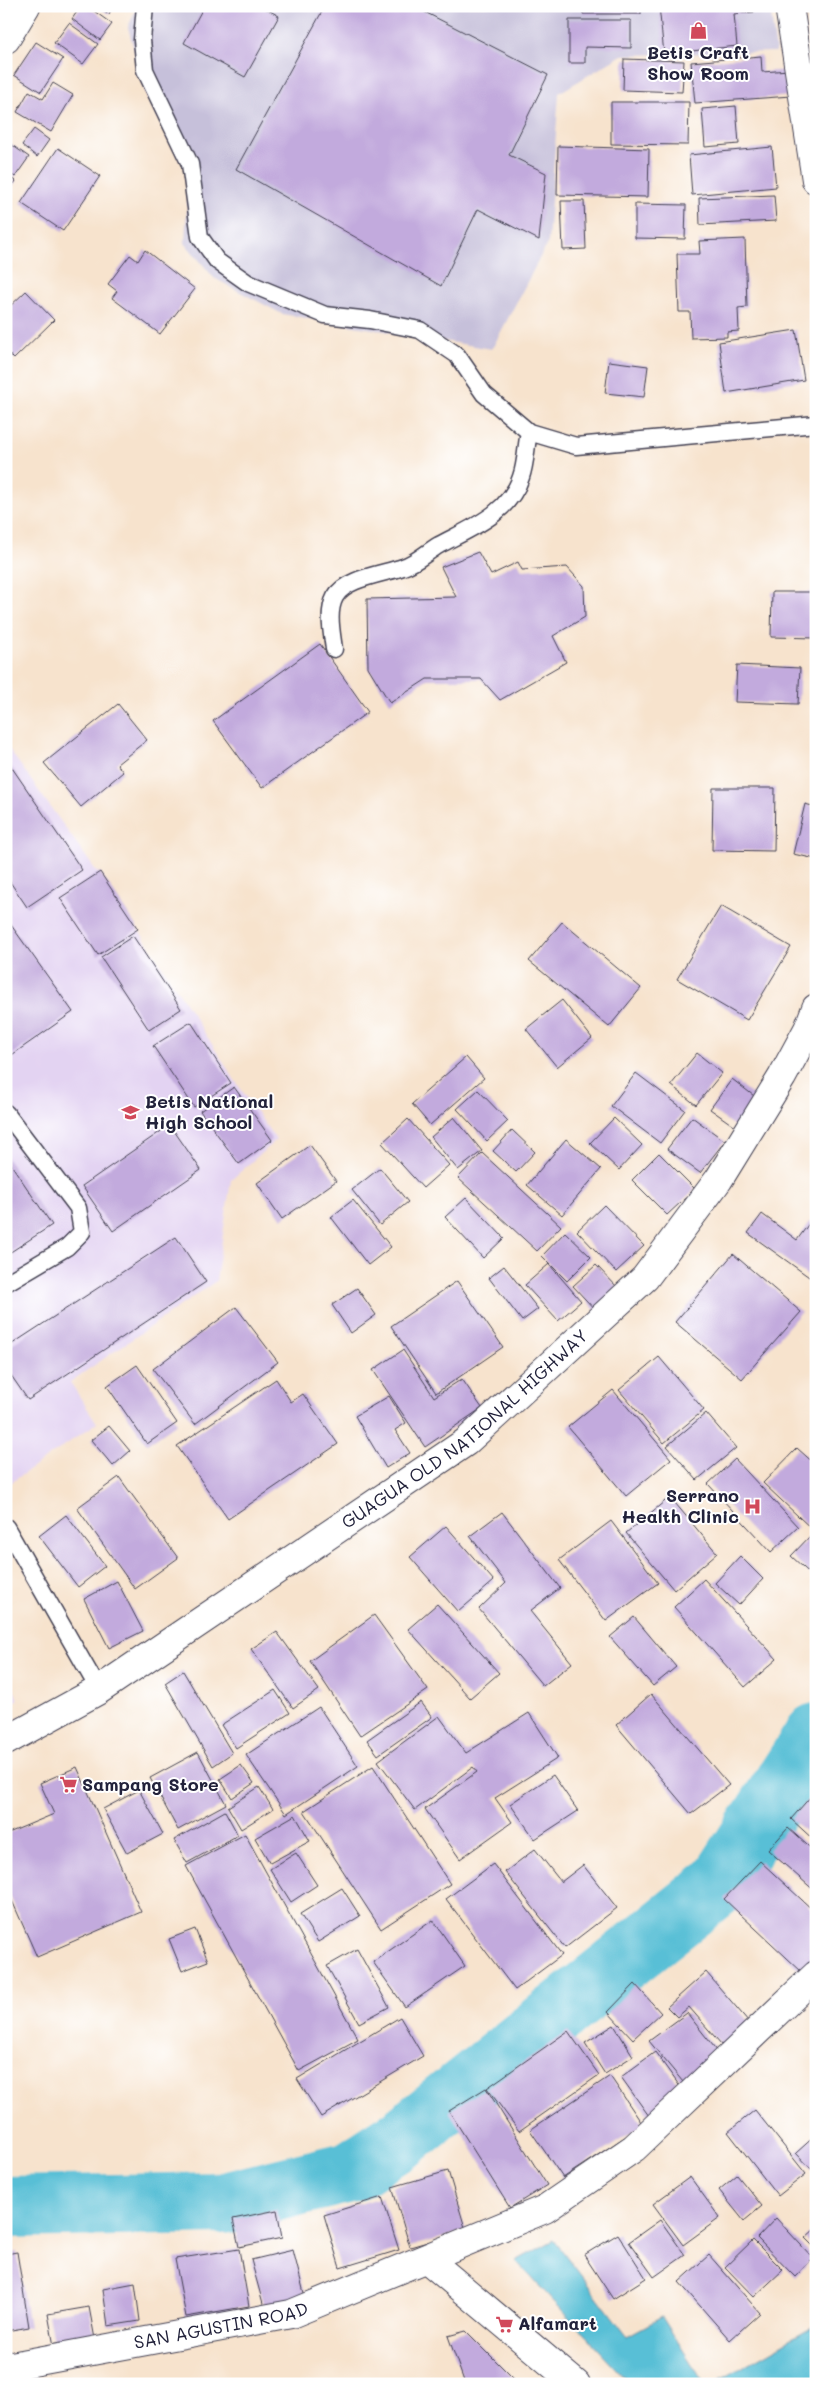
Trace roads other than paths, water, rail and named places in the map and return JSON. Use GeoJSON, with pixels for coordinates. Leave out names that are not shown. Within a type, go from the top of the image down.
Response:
{"type":"FeatureCollection","features":[{"type":"Feature","properties":{"kind":"main road"},"geometry":{"type":"LineString","coordinates":[[6,39],[26,6]]}},
{"type":"Feature","properties":{"kind":"main road"},"geometry":{"type":"LineString","coordinates":[[789,6],[816,180]]}},
{"type":"Feature","properties":{"kind":"main road","name":"GUAGUA OLD NATIONAL HIGHWAY"},"geometry":{"type":"LineString","coordinates":[[6,1741],[99,1690],[466,1442],[645,1278],[724,1171],[782,1077],[808,1029],[816,1008]]}},
{"type":"Feature","properties":{"kind":"main road","name":"SAN AGUSTIN ROAD"},"geometry":{"type":"LineString","coordinates":[[6,2367],[291,2314],[545,2209],[634,2148],[816,1975]]}},
{"type":"Feature","properties":{"kind":"main road"},"geometry":{"type":"LineString","coordinates":[[427,2259],[576,2384]]}},
{"type":"Feature","properties":{"kind":"lane"},"geometry":{"type":"LineString","coordinates":[[145,6],[142,40],[145,70],[190,164],[200,237],[217,261],[248,283],[325,315],[370,320],[420,330],[457,355],[484,394],[529,432],[576,446],[816,424]]}},
{"type":"Feature","properties":{"kind":"lane"},"geometry":{"type":"LineString","coordinates":[[334,649],[330,620],[335,598],[341,590],[363,578],[405,567],[438,546],[479,526],[509,502],[521,477],[529,432]]}},
{"type":"Feature","properties":{"kind":"lane"},"geometry":{"type":"LineString","coordinates":[[6,1113],[78,1208],[82,1232],[67,1247],[6,1283]]}},
{"type":"Feature","properties":{"kind":"lane"},"geometry":{"type":"LineString","coordinates":[[6,1527],[99,1690]]}},
{"type":"Feature","properties":{"kind":"water"},"geometry":{"type":"Polygon","coordinates":[[[6,2188],[214,2189],[219,2215],[150,2228],[6,2231],[6,2188]]]}},
{"type":"Feature","properties":{"kind":"water"},"geometry":{"type":"Polygon","coordinates":[[[554,2240],[627,2336],[662,2317],[704,2383],[631,2384],[516,2261],[554,2240]]]}},
{"type":"Feature","properties":{"kind":"water"},"geometry":{"type":"Polygon","coordinates":[[[816,2327],[816,2384],[713,2384],[816,2327]]]}},
{"type":"Feature","properties":{"kind":"waterway"},"geometry":{"type":"LineString","coordinates":[[6,2207],[224,2203],[350,2172],[405,2136],[720,1884],[816,1734]]}},
{"type":"Feature","properties":{"kind":"place","name":"Betis Craft Show Room"},"geometry":{"type":"Point","coordinates":[698,30]}},
{"type":"Feature","properties":{"kind":"place","name":"Betis National High School"},"geometry":{"type":"Point","coordinates":[131,1112]}},
{"type":"Feature","properties":{"kind":"place","name":"Serrano Health Clinic"},"geometry":{"type":"Point","coordinates":[753,1506]}},
{"type":"Feature","properties":{"kind":"place","name":"Sampang Store"},"geometry":{"type":"Point","coordinates":[68,1785]}},
{"type":"Feature","properties":{"kind":"place","name":"Alfamart"},"geometry":{"type":"Point","coordinates":[504,2324]}}]}
